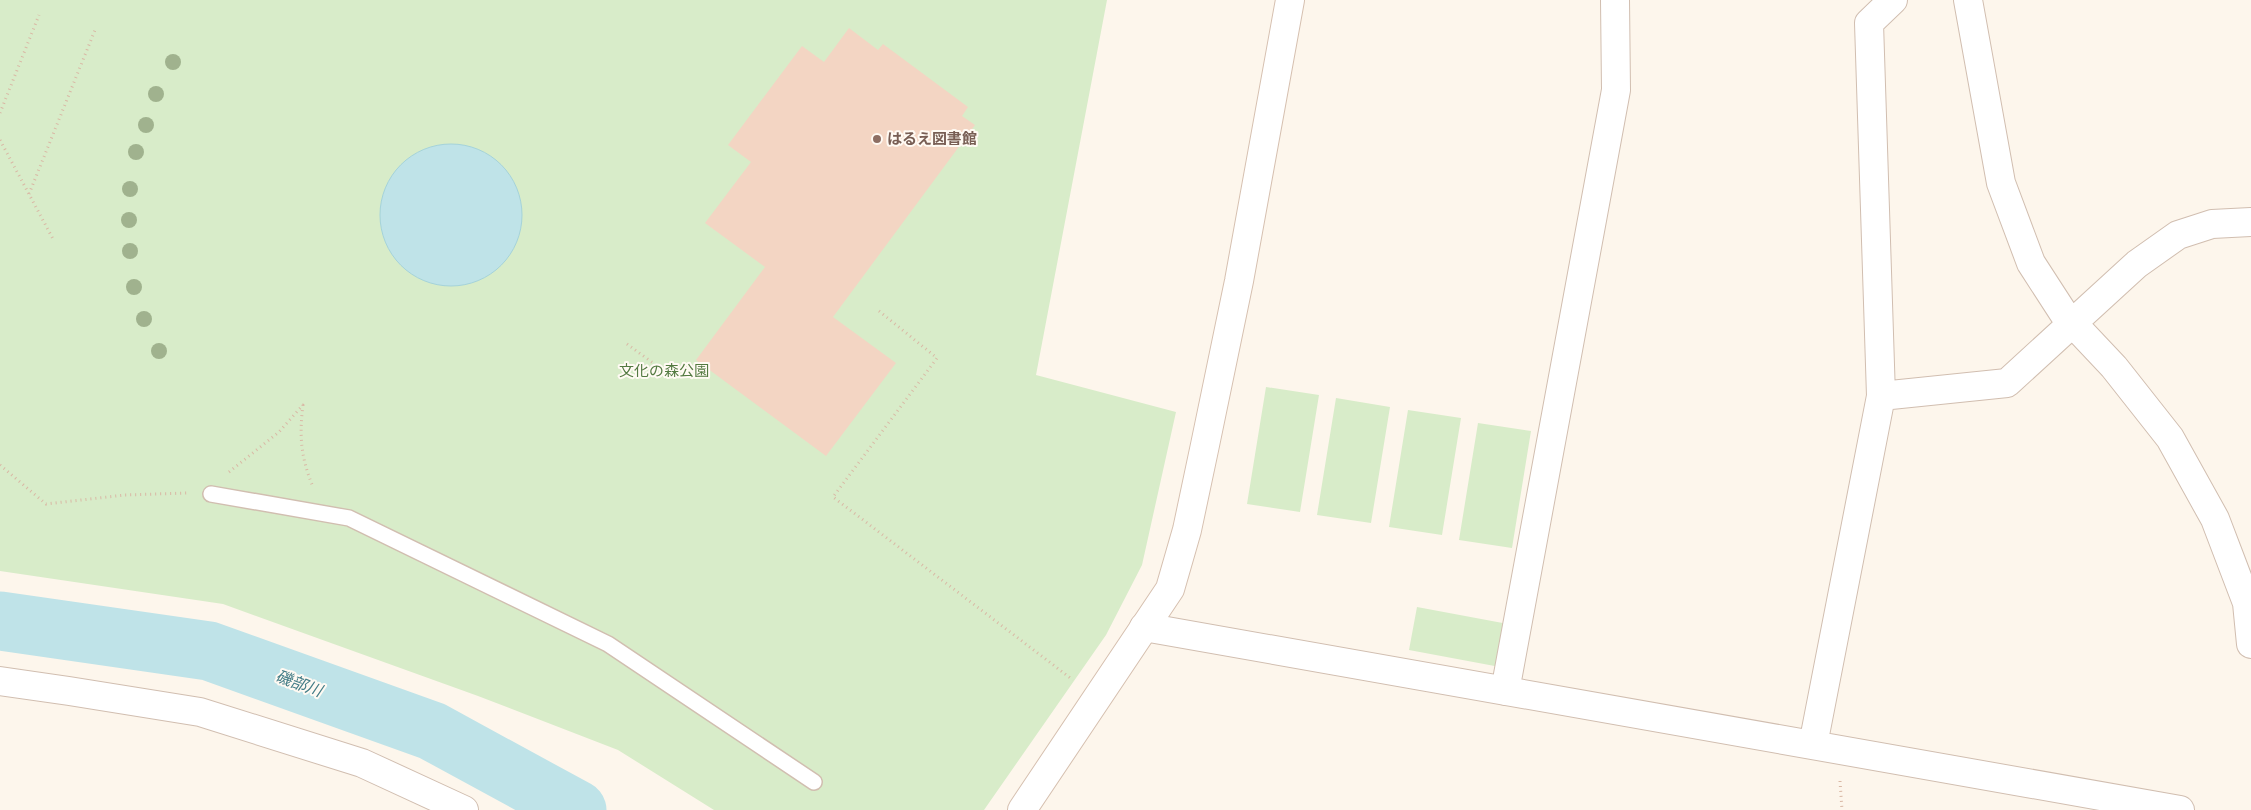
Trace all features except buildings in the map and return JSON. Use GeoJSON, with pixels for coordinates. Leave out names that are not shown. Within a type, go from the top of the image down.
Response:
{"type":"FeatureCollection","features":[{"type":"Feature","properties":{"kind":"street"},"geometry":{"type":"LineString","coordinates":[[1022,810],[1170,588],[1187,530],[1239,281],[1290,0]]}},
{"type":"Feature","properties":{"kind":"street"},"geometry":{"type":"LineString","coordinates":[[1505,691],[1616,90],[1615,0]]}},
{"type":"Feature","properties":{"kind":"street"},"geometry":{"type":"LineString","coordinates":[[1813,745],[1881,396],[1869,23],[1894,0]]}},
{"type":"Feature","properties":{"kind":"street"},"geometry":{"type":"LineString","coordinates":[[1968,0],[2001,183],[2032,263],[2064,314],[2114,367],[2170,438],[2215,519],[2239,548],[2251,644]]}},
{"type":"Feature","properties":{"kind":"street"},"geometry":{"type":"LineString","coordinates":[[1881,396],[2007,382],[2136,264],[2178,235],[2212,224],[2251,222]]}},
{"type":"Feature","properties":{"kind":"street"},"geometry":{"type":"LineString","coordinates":[[1144,627],[2180,810]]}},
{"type":"Feature","properties":{"kind":"street"},"geometry":{"type":"LineString","coordinates":[[0,681],[200,712],[362,762],[464,810]]}},
{"type":"Feature","properties":{"kind":"lane"},"geometry":{"type":"LineString","coordinates":[[211,494],[326,512],[349,518],[608,644],[814,782]]}},
{"type":"Feature","properties":{"kind":"path"},"geometry":{"type":"LineString","coordinates":[[0,112],[39,15]]}},
{"type":"Feature","properties":{"kind":"path"},"geometry":{"type":"LineString","coordinates":[[29,194],[95,30]]}},
{"type":"Feature","properties":{"kind":"path"},"geometry":{"type":"LineString","coordinates":[[0,140],[53,239]]}},
{"type":"Feature","properties":{"kind":"path"},"geometry":{"type":"LineString","coordinates":[[879,311],[937,358],[833,497],[1096,698]]}},
{"type":"Feature","properties":{"kind":"path"},"geometry":{"type":"LineString","coordinates":[[627,344],[653,363]]}},
{"type":"Feature","properties":{"kind":"path"},"geometry":{"type":"LineString","coordinates":[[227,474],[279,432],[303,405],[300,434],[304,458],[312,485],[326,512]]}},
{"type":"Feature","properties":{"kind":"path"},"geometry":{"type":"LineString","coordinates":[[0,465],[46,504],[125,495],[211,494]]}},
{"type":"Feature","properties":{"kind":"green space","name":"文化の森公園"},"geometry":{"type":"Polygon","coordinates":[[[0,0],[1107,0],[1036,375],[1176,412],[1142,565],[1106,635],[984,810],[714,810],[618,750],[478,696],[223,604],[0,571],[0,0]]]}},
{"type":"Feature","properties":{"kind":"green space"},"geometry":{"type":"Polygon","coordinates":[[[1266,387],[1319,395],[1300,512],[1247,504],[1266,387]]]}},
{"type":"Feature","properties":{"kind":"green space"},"geometry":{"type":"Polygon","coordinates":[[[1336,398],[1390,407],[1371,523],[1317,515],[1336,398]]]}},
{"type":"Feature","properties":{"kind":"green space"},"geometry":{"type":"Polygon","coordinates":[[[1408,410],[1461,418],[1442,535],[1389,527],[1408,410]]]}},
{"type":"Feature","properties":{"kind":"green space"},"geometry":{"type":"Polygon","coordinates":[[[1478,423],[1531,431],[1512,548],[1459,540],[1478,423]]]}},
{"type":"Feature","properties":{"kind":"green space"},"geometry":{"type":"Polygon","coordinates":[[[1417,607],[1508,624],[1500,667],[1409,650],[1417,607]]]}},
{"type":"Feature","properties":{"kind":"water"},"geometry":{"type":"Polygon","coordinates":[[[451,144],[478,150],[490,156],[501,165],[510,176],[516,188],[522,215],[516,242],[510,254],[501,265],[490,274],[478,280],[451,286],[424,280],[412,274],[401,265],[392,254],[386,242],[380,215],[386,188],[392,176],[401,165],[412,156],[424,150],[451,144]]]}},
{"type":"Feature","properties":{"kind":"waterway","name":"磯部川"},"geometry":{"type":"LineString","coordinates":[[0,621],[209,651],[432,731],[577,810]]}},
{"type":"Feature","properties":{"kind":"place","name":"はるえ図書館"},"geometry":{"type":"Point","coordinates":[877,139]}}]}
